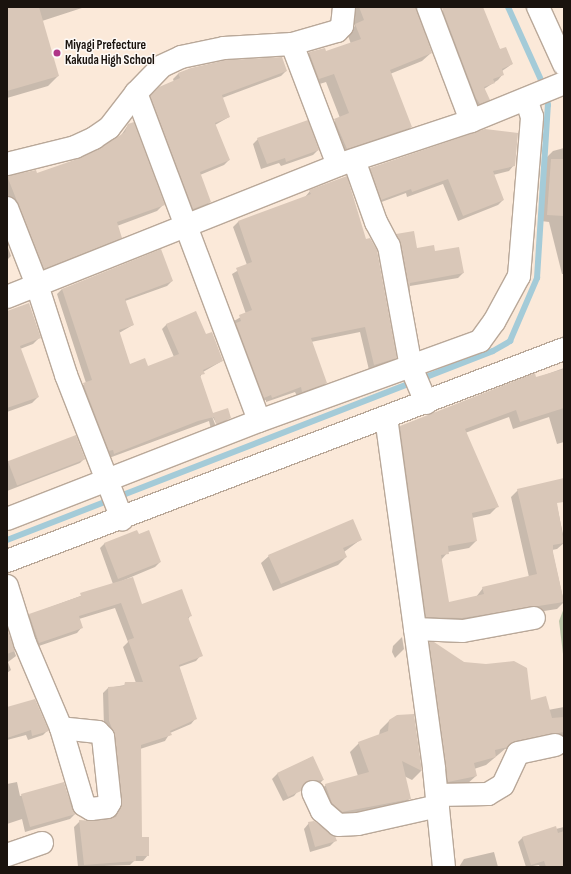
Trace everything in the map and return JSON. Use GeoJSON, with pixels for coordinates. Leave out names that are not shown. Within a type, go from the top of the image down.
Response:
{"type":"FeatureCollection","features":[{"type":"Feature","properties":{"kind":"street"},"geometry":{"type":"LineString","coordinates":[[7,164],[68,149],[94,138],[110,128],[136,93],[162,66],[181,57],[224,48],[292,44],[341,29],[344,7]]}},
{"type":"Feature","properties":{"kind":"street"},"geometry":{"type":"LineString","coordinates":[[428,7],[471,121]]}},
{"type":"Feature","properties":{"kind":"street"},"geometry":{"type":"LineString","coordinates":[[538,7],[564,64]]}},
{"type":"Feature","properties":{"kind":"street"},"geometry":{"type":"LineString","coordinates":[[292,44],[346,162],[389,246],[412,367],[426,403]]}},
{"type":"Feature","properties":{"kind":"street"},"geometry":{"type":"LineString","coordinates":[[7,297],[346,162],[471,121],[564,83]]}},
{"type":"Feature","properties":{"kind":"street"},"geometry":{"type":"LineString","coordinates":[[136,93],[259,421]]}},
{"type":"Feature","properties":{"kind":"street"},"geometry":{"type":"LineString","coordinates":[[7,519],[259,421],[412,367],[480,341],[494,322],[519,276],[532,117],[526,99]]}},
{"type":"Feature","properties":{"kind":"street"},"geometry":{"type":"LineString","coordinates":[[7,208],[36,285],[66,376],[109,480],[122,519]]}},
{"type":"Feature","properties":{"kind":"street"},"geometry":{"type":"LineString","coordinates":[[7,561],[122,519],[426,403],[564,348]]}},
{"type":"Feature","properties":{"kind":"street"},"geometry":{"type":"LineString","coordinates":[[386,417],[415,629],[444,867]]}},
{"type":"Feature","properties":{"kind":"street"},"geometry":{"type":"LineString","coordinates":[[7,586],[25,643],[61,728]]}},
{"type":"Feature","properties":{"kind":"street"},"geometry":{"type":"LineString","coordinates":[[415,629],[463,632],[534,618]]}},
{"type":"Feature","properties":{"kind":"street"},"geometry":{"type":"LineString","coordinates":[[313,792],[322,811],[338,825],[358,824],[437,800],[488,794],[503,785],[518,753],[555,745]]}},
{"type":"Feature","properties":{"kind":"street"},"geometry":{"type":"LineString","coordinates":[[7,855],[42,843]]}},
{"type":"Feature","properties":{"kind":"green space"},"geometry":{"type":"Polygon","coordinates":[[[564,608],[564,662],[559,621],[564,608]]]}},
{"type":"Feature","properties":{"kind":"building"},"geometry":{"type":"Polygon","coordinates":[[[7,7],[39,7],[59,76],[7,91],[7,7]]]}},
{"type":"Feature","properties":{"kind":"building"},"geometry":{"type":"Polygon","coordinates":[[[359,7],[416,7],[432,53],[390,70],[412,127],[347,149],[334,119],[349,113],[334,74],[319,79],[309,52],[325,48],[326,51],[361,39],[355,24],[364,20],[359,7]]]}},
{"type":"Feature","properties":{"kind":"building"},"geometry":{"type":"Polygon","coordinates":[[[483,7],[500,49],[506,47],[513,64],[502,69],[504,75],[493,79],[495,83],[484,87],[490,100],[480,104],[476,98],[442,8],[483,7]]]}},
{"type":"Feature","properties":{"kind":"building"},"geometry":{"type":"Polygon","coordinates":[[[282,57],[287,71],[222,95],[230,117],[215,123],[230,160],[200,172],[211,202],[193,209],[150,96],[159,87],[180,78],[178,73],[191,68],[226,60],[282,57]]]}},
{"type":"Feature","properties":{"kind":"building"},"geometry":{"type":"Polygon","coordinates":[[[308,120],[319,150],[286,162],[285,158],[267,164],[257,138],[308,120]]]}},
{"type":"Feature","properties":{"kind":"building"},"geometry":{"type":"Polygon","coordinates":[[[134,122],[165,205],[117,222],[122,238],[44,269],[7,176],[36,170],[37,173],[80,158],[125,132],[128,124],[134,122]]]}},
{"type":"Feature","properties":{"kind":"building"},"geometry":{"type":"Polygon","coordinates":[[[485,129],[518,133],[515,166],[493,171],[504,200],[463,216],[448,179],[412,192],[411,189],[381,200],[370,168],[485,129]]]}},
{"type":"Feature","properties":{"kind":"building"},"geometry":{"type":"Polygon","coordinates":[[[551,159],[564,159],[564,216],[547,215],[551,159]]]}},
{"type":"Feature","properties":{"kind":"building"},"geometry":{"type":"Polygon","coordinates":[[[347,176],[366,239],[370,238],[377,250],[397,358],[374,365],[365,327],[311,338],[327,383],[302,392],[301,387],[272,398],[271,395],[264,398],[236,323],[241,321],[239,315],[252,310],[236,268],[252,262],[238,221],[311,194],[309,190],[347,176]]]}},
{"type":"Feature","properties":{"kind":"building"},"geometry":{"type":"Polygon","coordinates":[[[414,231],[417,248],[434,245],[435,251],[459,247],[464,273],[410,283],[410,293],[401,244],[396,234],[414,231]]]}},
{"type":"Feature","properties":{"kind":"building"},"geometry":{"type":"Polygon","coordinates":[[[161,249],[173,281],[125,299],[134,325],[119,330],[130,364],[145,358],[148,366],[179,354],[166,324],[196,311],[206,334],[212,332],[223,361],[203,370],[205,374],[200,375],[213,413],[228,408],[231,418],[216,424],[214,417],[198,421],[114,454],[113,450],[109,451],[83,383],[92,380],[62,289],[161,249]]]}},
{"type":"Feature","properties":{"kind":"building"},"geometry":{"type":"Polygon","coordinates":[[[29,303],[41,338],[20,346],[39,397],[7,408],[7,311],[29,303]]]}},
{"type":"Feature","properties":{"kind":"building"},"geometry":{"type":"Polygon","coordinates":[[[564,369],[564,408],[520,422],[516,410],[465,429],[499,507],[472,513],[477,541],[448,546],[449,554],[441,555],[449,602],[484,594],[482,587],[537,574],[517,489],[564,478],[564,502],[557,503],[564,543],[553,545],[553,552],[564,602],[462,618],[426,617],[400,426],[535,373],[536,377],[564,369]]]}},
{"type":"Feature","properties":{"kind":"building"},"geometry":{"type":"Polygon","coordinates":[[[76,435],[85,459],[17,485],[8,461],[76,435]]]}},
{"type":"Feature","properties":{"kind":"building"},"geometry":{"type":"Polygon","coordinates":[[[353,519],[362,540],[343,548],[347,557],[281,584],[268,555],[353,519]]]}},
{"type":"Feature","properties":{"kind":"building"},"geometry":{"type":"Polygon","coordinates":[[[137,530],[139,534],[149,530],[161,562],[118,579],[104,543],[137,530]]]}},
{"type":"Feature","properties":{"kind":"building"},"geometry":{"type":"Polygon","coordinates":[[[133,577],[142,604],[182,589],[192,616],[188,617],[203,656],[179,665],[197,719],[170,731],[172,735],[141,745],[142,837],[149,837],[149,856],[136,856],[136,861],[84,865],[79,820],[93,821],[116,817],[122,801],[115,736],[109,721],[108,687],[124,686],[125,682],[143,682],[128,640],[134,638],[121,603],[79,616],[83,628],[39,643],[29,614],[81,596],[80,593],[133,577]]]}},
{"type":"Feature","properties":{"kind":"building"},"geometry":{"type":"Polygon","coordinates":[[[7,628],[15,651],[7,654],[7,628]]]}},
{"type":"Feature","properties":{"kind":"building"},"geometry":{"type":"Polygon","coordinates":[[[429,642],[434,642],[464,662],[486,664],[514,661],[527,668],[531,700],[546,696],[552,718],[564,717],[564,732],[515,741],[508,747],[495,750],[496,757],[474,763],[477,776],[448,782],[429,642]]]}},
{"type":"Feature","properties":{"kind":"building"},"geometry":{"type":"Polygon","coordinates":[[[35,699],[49,731],[32,736],[31,730],[7,738],[7,707],[35,699]]]}},
{"type":"Feature","properties":{"kind":"building"},"geometry":{"type":"Polygon","coordinates":[[[414,714],[422,771],[402,761],[411,799],[342,812],[332,803],[325,784],[369,772],[358,742],[388,731],[389,720],[397,715],[414,714]]]}},
{"type":"Feature","properties":{"kind":"building"},"geometry":{"type":"Polygon","coordinates":[[[313,756],[324,780],[308,781],[301,791],[288,797],[277,773],[313,756]]]}},
{"type":"Feature","properties":{"kind":"building"},"geometry":{"type":"Polygon","coordinates":[[[64,782],[72,809],[76,814],[30,827],[21,794],[64,782]]]}},
{"type":"Feature","properties":{"kind":"building"},"geometry":{"type":"Polygon","coordinates":[[[314,821],[335,836],[337,841],[315,847],[308,822],[314,821]]]}},
{"type":"Feature","properties":{"kind":"building"},"geometry":{"type":"Polygon","coordinates":[[[556,826],[558,833],[564,831],[564,867],[546,867],[544,861],[531,865],[522,837],[556,826]]]}},
{"type":"Feature","properties":{"kind":"waterway"},"geometry":{"type":"LineString","coordinates":[[7,540],[493,351],[510,341],[537,278],[548,105],[546,91],[508,7]]}},
{"type":"Feature","properties":{"kind":"place","name":"Miyagi Prefecture Kakuda High School"},"geometry":{"type":"Point","coordinates":[57,53]}}]}
